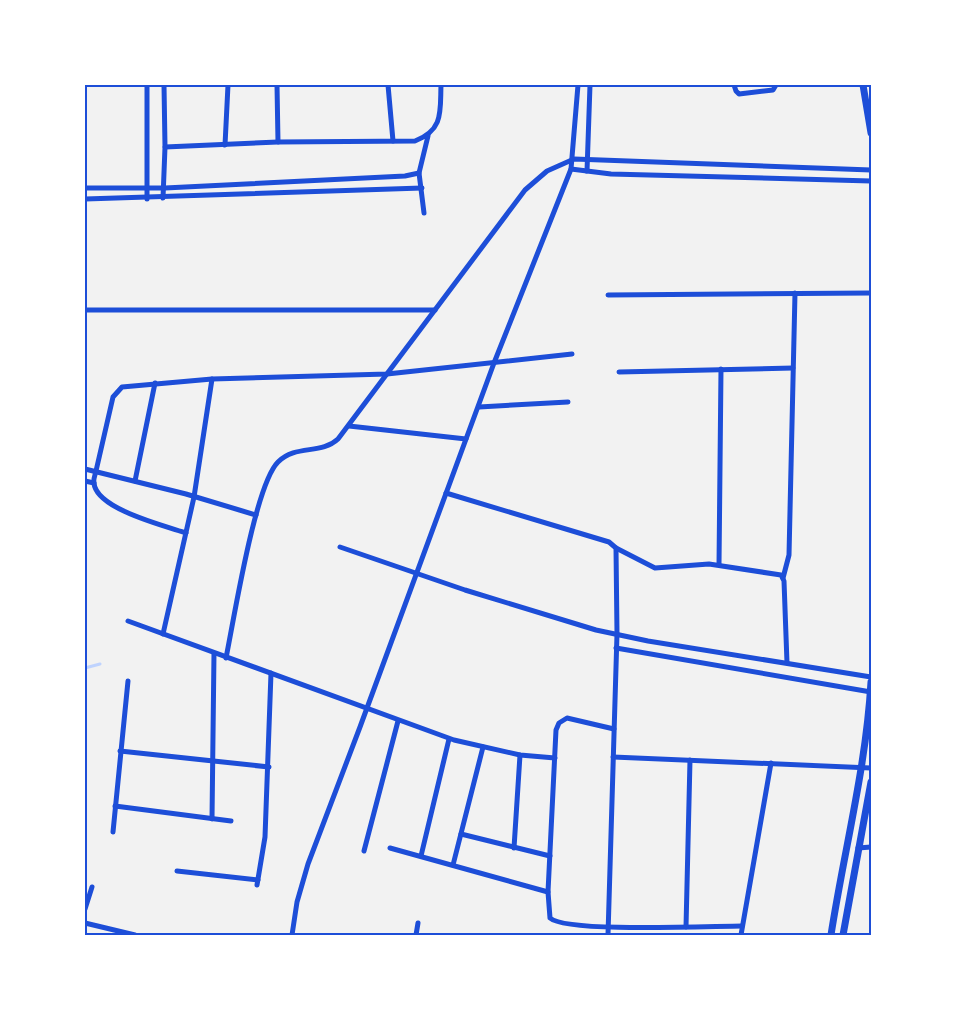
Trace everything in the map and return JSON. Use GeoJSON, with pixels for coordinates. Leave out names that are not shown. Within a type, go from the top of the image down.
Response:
{"type":"FeatureCollection","features":[{"type":"Feature","properties":{"kind":"street"},"geometry":{"type":"LineString","coordinates":[[147,85],[148,199]]}},
{"type":"Feature","properties":{"kind":"street"},"geometry":{"type":"LineString","coordinates":[[163,198],[165,147],[164,85]]}},
{"type":"Feature","properties":{"kind":"street"},"geometry":{"type":"LineString","coordinates":[[225,145],[228,85]]}},
{"type":"Feature","properties":{"kind":"street"},"geometry":{"type":"LineString","coordinates":[[277,85],[278,142]]}},
{"type":"Feature","properties":{"kind":"street"},"geometry":{"type":"LineString","coordinates":[[388,85],[392,141]]}},
{"type":"Feature","properties":{"kind":"street"},"geometry":{"type":"LineString","coordinates":[[165,147],[278,142],[415,141],[433,131],[439,118],[441,85]]}},
{"type":"Feature","properties":{"kind":"street"},"geometry":{"type":"LineString","coordinates":[[292,935],[297,902],[308,864],[494,363],[571,169],[574,159],[578,85]]}},
{"type":"Feature","properties":{"kind":"street"},"geometry":{"type":"LineString","coordinates":[[587,171],[590,85]]}},
{"type":"Feature","properties":{"kind":"street"},"geometry":{"type":"LineString","coordinates":[[734,85],[739,94],[773,90],[776,85]]}},
{"type":"Feature","properties":{"kind":"street"},"geometry":{"type":"LineString","coordinates":[[863,85],[871,133]]}},
{"type":"Feature","properties":{"kind":"street"},"geometry":{"type":"LineString","coordinates":[[424,213],[420,173],[428,135]]}},
{"type":"Feature","properties":{"kind":"street"},"geometry":{"type":"LineString","coordinates":[[226,658],[256,515],[277,463],[290,453],[325,448],[332,444],[349,426],[525,190],[547,171],[574,159],[871,170]]}},
{"type":"Feature","properties":{"kind":"street"},"geometry":{"type":"LineString","coordinates":[[571,169],[621,174],[871,181]]}},
{"type":"Feature","properties":{"kind":"street"},"geometry":{"type":"LineString","coordinates":[[85,188],[164,188],[405,176],[420,173]]}},
{"type":"Feature","properties":{"kind":"street"},"geometry":{"type":"LineString","coordinates":[[85,199],[148,199],[422,188]]}},
{"type":"Feature","properties":{"kind":"street"},"geometry":{"type":"LineString","coordinates":[[787,664],[783,578],[789,555],[795,293]]}},
{"type":"Feature","properties":{"kind":"street"},"geometry":{"type":"LineString","coordinates":[[608,295],[871,293]]}},
{"type":"Feature","properties":{"kind":"street"},"geometry":{"type":"LineString","coordinates":[[85,310],[435,310]]}},
{"type":"Feature","properties":{"kind":"street"},"geometry":{"type":"LineString","coordinates":[[186,533],[137,517],[113,505],[97,492],[94,483],[96,472],[115,393],[122,387],[212,379],[387,374],[572,354]]}},
{"type":"Feature","properties":{"kind":"street"},"geometry":{"type":"LineString","coordinates":[[619,372],[793,368]]}},
{"type":"Feature","properties":{"kind":"street"},"geometry":{"type":"LineString","coordinates":[[719,565],[721,369]]}},
{"type":"Feature","properties":{"kind":"street"},"geometry":{"type":"LineString","coordinates":[[163,634],[194,496],[212,379]]}},
{"type":"Feature","properties":{"kind":"street"},"geometry":{"type":"LineString","coordinates":[[135,481],[155,383]]}},
{"type":"Feature","properties":{"kind":"street"},"geometry":{"type":"LineString","coordinates":[[479,407],[568,402]]}},
{"type":"Feature","properties":{"kind":"street"},"geometry":{"type":"LineString","coordinates":[[349,426],[466,439]]}},
{"type":"Feature","properties":{"kind":"street"},"geometry":{"type":"LineString","coordinates":[[85,469],[194,496],[256,515]]}},
{"type":"Feature","properties":{"kind":"street"},"geometry":{"type":"LineString","coordinates":[[85,481],[94,483]]}},
{"type":"Feature","properties":{"kind":"street"},"geometry":{"type":"LineString","coordinates":[[446,493],[609,542],[616,548],[655,568],[698,564],[719,565],[778,574],[783,578]]}},
{"type":"Feature","properties":{"kind":"street"},"geometry":{"type":"LineString","coordinates":[[340,547],[549,616],[617,634],[871,677]]}},
{"type":"Feature","properties":{"kind":"street"},"geometry":{"type":"LineString","coordinates":[[608,935],[617,634],[616,548]]}},
{"type":"Feature","properties":{"kind":"street"},"geometry":{"type":"LineString","coordinates":[[128,621],[226,658],[367,707],[398,722],[449,739],[520,755],[555,758]]}},
{"type":"Feature","properties":{"kind":"street"},"geometry":{"type":"LineString","coordinates":[[616,648],[871,692]]}},
{"type":"Feature","properties":{"kind":"street"},"geometry":{"type":"LineString","coordinates":[[212,818],[214,653]]}},
{"type":"Feature","properties":{"kind":"street"},"geometry":{"type":"LineString","coordinates":[[178,871],[257,882],[265,837],[271,673]]}},
{"type":"Feature","properties":{"kind":"street"},"geometry":{"type":"LineString","coordinates":[[113,832],[128,681]]}},
{"type":"Feature","properties":{"kind":"street"},"geometry":{"type":"LineString","coordinates":[[831,935],[861,768],[871,682]]}},
{"type":"Feature","properties":{"kind":"street"},"geometry":{"type":"LineString","coordinates":[[614,729],[567,718],[563,719],[556,730],[548,892],[550,918],[554,922],[609,927],[742,926]]}},
{"type":"Feature","properties":{"kind":"street"},"geometry":{"type":"LineString","coordinates":[[364,851],[398,722]]}},
{"type":"Feature","properties":{"kind":"street"},"geometry":{"type":"LineString","coordinates":[[420,856],[449,739]]}},
{"type":"Feature","properties":{"kind":"street"},"geometry":{"type":"LineString","coordinates":[[453,865],[483,747]]}},
{"type":"Feature","properties":{"kind":"street"},"geometry":{"type":"LineString","coordinates":[[120,751],[269,767]]}},
{"type":"Feature","properties":{"kind":"street"},"geometry":{"type":"LineString","coordinates":[[514,848],[520,755]]}},
{"type":"Feature","properties":{"kind":"street"},"geometry":{"type":"LineString","coordinates":[[613,757],[871,768]]}},
{"type":"Feature","properties":{"kind":"street"},"geometry":{"type":"LineString","coordinates":[[686,927],[690,760]]}},
{"type":"Feature","properties":{"kind":"street"},"geometry":{"type":"LineString","coordinates":[[741,935],[771,763]]}},
{"type":"Feature","properties":{"kind":"street"},"geometry":{"type":"LineString","coordinates":[[843,935],[871,782]]}},
{"type":"Feature","properties":{"kind":"street"},"geometry":{"type":"LineString","coordinates":[[115,806],[231,821]]}},
{"type":"Feature","properties":{"kind":"street"},"geometry":{"type":"LineString","coordinates":[[461,834],[550,856]]}},
{"type":"Feature","properties":{"kind":"street"},"geometry":{"type":"LineString","coordinates":[[858,848],[871,847]]}},
{"type":"Feature","properties":{"kind":"street"},"geometry":{"type":"LineString","coordinates":[[390,848],[548,892]]}},
{"type":"Feature","properties":{"kind":"street"},"geometry":{"type":"LineString","coordinates":[[85,909],[92,887]]}},
{"type":"Feature","properties":{"kind":"street"},"geometry":{"type":"LineString","coordinates":[[85,923],[135,935]]}},
{"type":"Feature","properties":{"kind":"street"},"geometry":{"type":"LineString","coordinates":[[416,935],[418,923]]}},
{"type":"Feature","properties":{"kind":"waterway"},"geometry":{"type":"LineString","coordinates":[[85,668],[100,664]]}}]}
